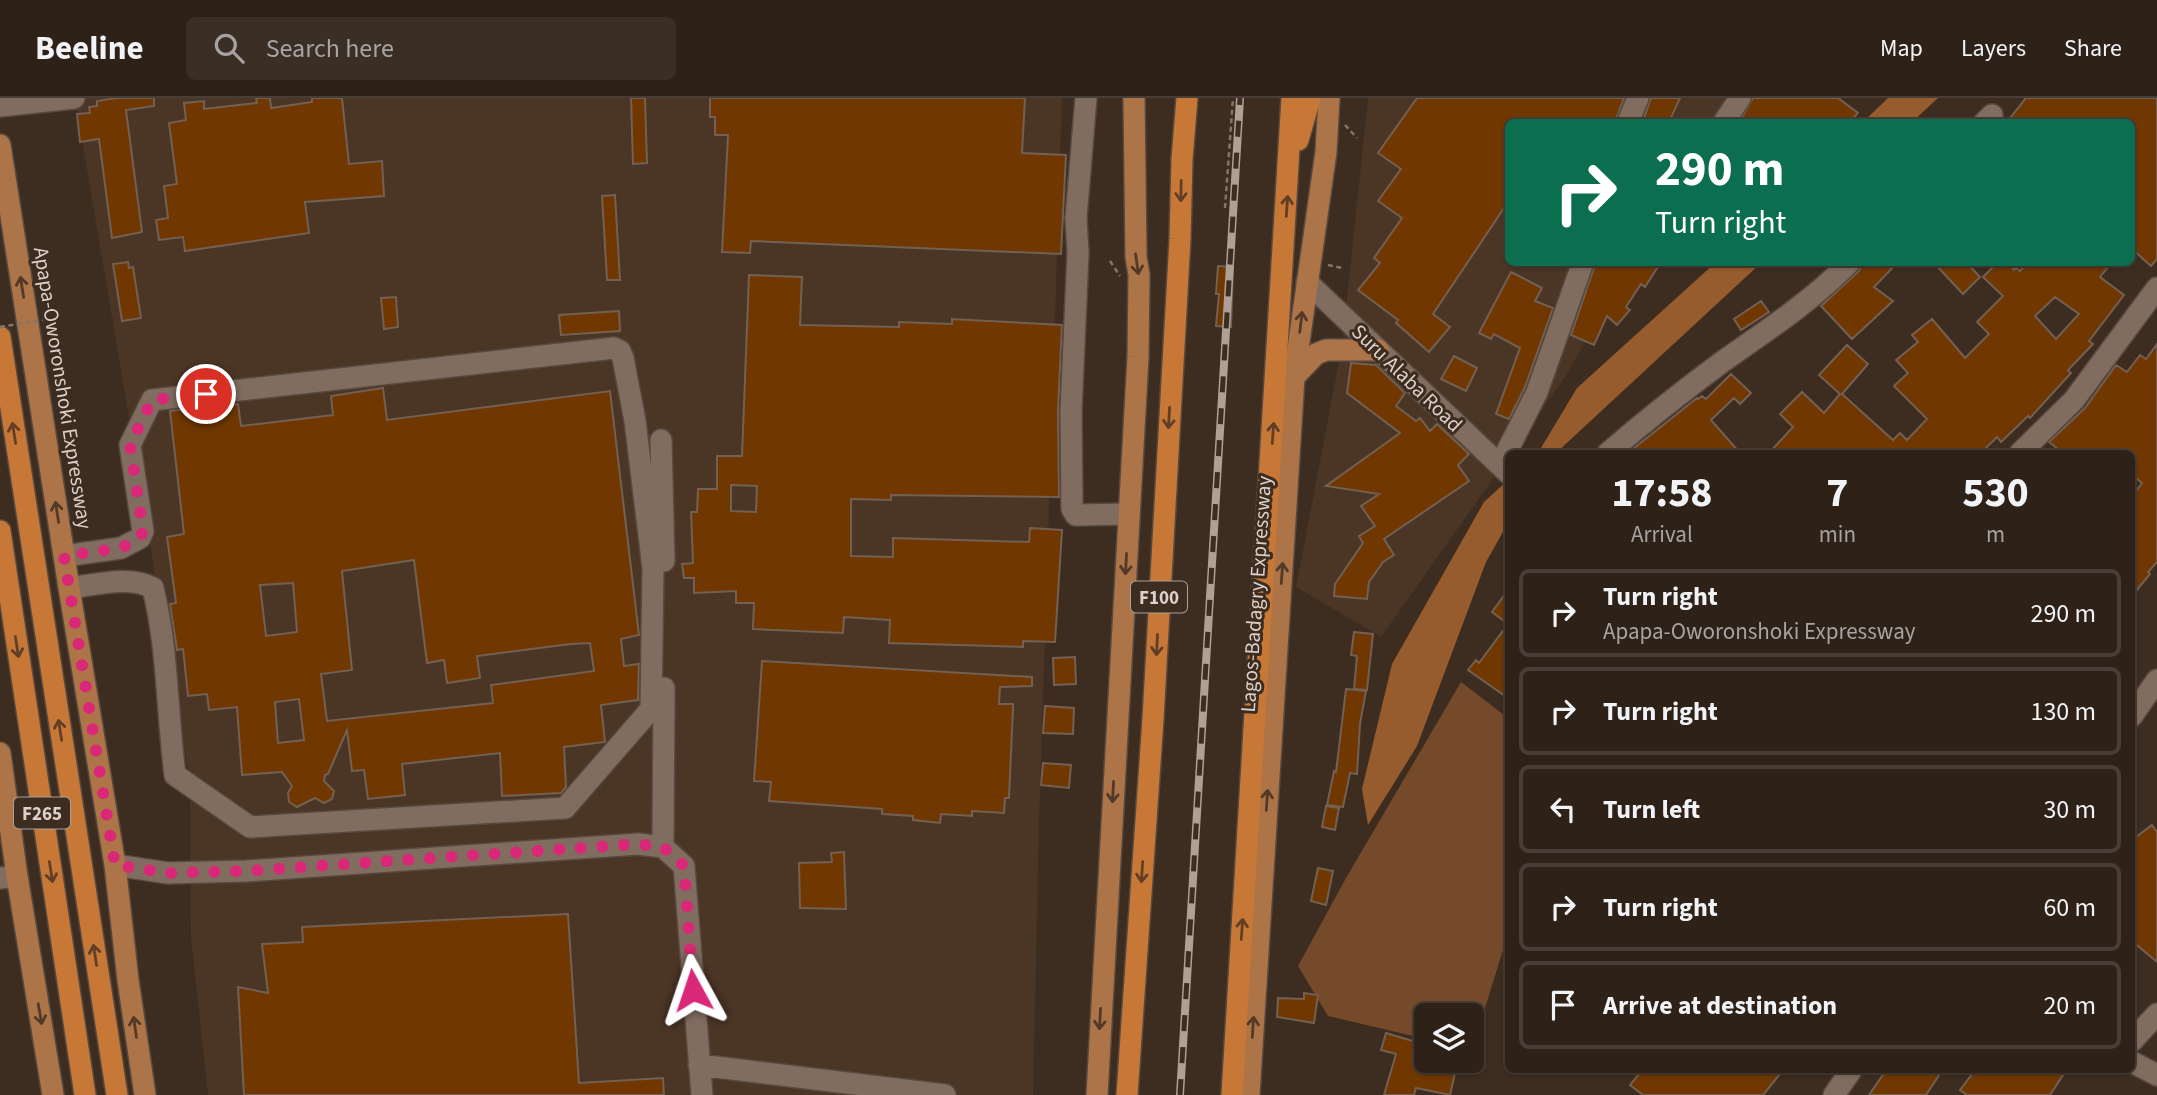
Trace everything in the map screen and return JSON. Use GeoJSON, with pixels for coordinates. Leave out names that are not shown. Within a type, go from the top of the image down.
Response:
{"type":"FeatureCollection","features":[{"type":"Feature","properties":{"kind":"highway"},"geometry":{"type":"LineString","coordinates":[[1174,98],[1182,159]]}},
{"type":"Feature","properties":{"kind":"highway","name":"F100"},"geometry":{"type":"LineString","coordinates":[[1127,1095],[1153,719],[1187,98]]}},
{"type":"Feature","properties":{"kind":"highway","name":"Lagos-Badagry Expressway"},"geometry":{"type":"LineString","coordinates":[[1232,1095],[1292,98]]}},
{"type":"Feature","properties":{"kind":"highway"},"geometry":{"type":"LineString","coordinates":[[1289,172],[1310,98]]}},
{"type":"Feature","properties":{"kind":"highway","name":"F265"},"geometry":{"type":"LineString","coordinates":[[0,337],[117,1095]]}},
{"type":"Feature","properties":{"kind":"highway","name":"F265"},"geometry":{"type":"LineString","coordinates":[[0,531],[85,1095]]}},
{"type":"Feature","properties":{"kind":"main road","name":"Lagos-Badagry Expressway"},"geometry":{"type":"LineString","coordinates":[[1249,1095],[1294,377],[1325,152],[1329,98]]}},
{"type":"Feature","properties":{"kind":"main road"},"geometry":{"type":"LineString","coordinates":[[1097,1095],[1129,514],[1139,275],[1130,102]]}},
{"type":"Feature","properties":{"kind":"main road","name":"Apapa-Oworonshoki Expressway"},"geometry":{"type":"LineString","coordinates":[[0,145],[115,865],[145,1095]]}},
{"type":"Feature","properties":{"kind":"main road"},"geometry":{"type":"LineString","coordinates":[[1294,377],[1316,354],[1326,350],[1378,350]]}},
{"type":"Feature","properties":{"kind":"main road"},"geometry":{"type":"LineString","coordinates":[[0,753],[8,877],[53,1095]]}},
{"type":"Feature","properties":{"kind":"street"},"geometry":{"type":"LineString","coordinates":[[0,106],[74,98]]}},
{"type":"Feature","properties":{"kind":"street"},"geometry":{"type":"LineString","coordinates":[[1086,98],[1076,218],[1071,411],[1072,509],[1076,515],[1129,514]]}},
{"type":"Feature","properties":{"kind":"street"},"geometry":{"type":"LineString","coordinates":[[1629,119],[1638,98]]}},
{"type":"Feature","properties":{"kind":"street"},"geometry":{"type":"LineString","coordinates":[[1726,119],[1740,98]]}},
{"type":"Feature","properties":{"kind":"street"},"geometry":{"type":"LineString","coordinates":[[1514,450],[1582,266]]}},
{"type":"Feature","properties":{"kind":"street"},"geometry":{"type":"LineString","coordinates":[[1612,450],[1719,365],[1802,305],[1846,266]]}},
{"type":"Feature","properties":{"kind":"street","name":"Suru Alaba Road"},"geometry":{"type":"LineString","coordinates":[[1307,282],[1505,469]]}},
{"type":"Feature","properties":{"kind":"street"},"geometry":{"type":"LineString","coordinates":[[2023,450],[2074,400],[2157,288]]}},
{"type":"Feature","properties":{"kind":"street"},"geometry":{"type":"LineString","coordinates":[[64,556],[121,548],[140,538],[143,531],[130,445],[152,400],[614,348],[620,351],[635,421],[653,568],[652,709],[565,808],[250,827],[175,775],[161,620],[153,588],[144,583],[125,582],[69,588]]}},
{"type":"Feature","properties":{"kind":"street"},"geometry":{"type":"LineString","coordinates":[[661,440],[665,614],[663,847]]}},
{"type":"Feature","properties":{"kind":"street"},"geometry":{"type":"LineString","coordinates":[[2135,712],[2157,680]]}},
{"type":"Feature","properties":{"kind":"street"},"geometry":{"type":"LineString","coordinates":[[115,865],[168,873],[246,871],[638,844],[663,847],[684,866],[702,1095]]}},
{"type":"Feature","properties":{"kind":"street"},"geometry":{"type":"LineString","coordinates":[[2135,1038],[2157,1014]]}},
{"type":"Feature","properties":{"kind":"street"},"geometry":{"type":"LineString","coordinates":[[2135,1064],[2157,1075]]}},
{"type":"Feature","properties":{"kind":"street"},"geometry":{"type":"LineString","coordinates":[[699,1065],[945,1095]]}},
{"type":"Feature","properties":{"kind":"street"},"geometry":{"type":"LineString","coordinates":[[1834,1095],[1849,1073]]}},
{"type":"Feature","properties":{"kind":"path"},"geometry":{"type":"LineString","coordinates":[[1226,208],[1233,98]]}},
{"type":"Feature","properties":{"kind":"path"},"geometry":{"type":"LineString","coordinates":[[1231,208],[1233,190]]}},
{"type":"Feature","properties":{"kind":"path"},"geometry":{"type":"LineString","coordinates":[[0,327],[53,318],[56,351]]}},
{"type":"Feature","properties":{"kind":"shaded area"},"geometry":{"type":"Polygon","coordinates":[[[75,98],[1062,98],[1033,1095],[208,1095],[191,938],[190,782],[75,98]]]}},
{"type":"Feature","properties":{"kind":"shaded area"},"geometry":{"type":"Polygon","coordinates":[[[1368,98],[1727,98],[1715,119],[1505,119],[1505,266],[1630,266],[1565,377],[1513,450],[1505,450],[1505,462],[1381,637],[1296,587],[1342,345],[1368,98]]]}},
{"type":"Feature","properties":{"kind":"shaded area"},"geometry":{"type":"Polygon","coordinates":[[[1888,98],[1938,98],[1915,119],[1866,119],[1888,98]]]}},
{"type":"Feature","properties":{"kind":"shaded area"},"geometry":{"type":"Polygon","coordinates":[[[1712,266],[1758,266],[1559,450],[1540,450],[1577,388],[1712,266]]]}},
{"type":"Feature","properties":{"kind":"shaded area"},"geometry":{"type":"Polygon","coordinates":[[[1505,483],[1505,528],[1486,562],[1417,746],[1368,825],[1362,789],[1392,664],[1484,502],[1505,483]]]}},
{"type":"Feature","properties":{"kind":"shaded area"},"geometry":{"type":"Polygon","coordinates":[[[1461,682],[1505,716],[1505,944],[1484,1011],[1484,1003],[1414,1003],[1414,1036],[1328,1016],[1298,966],[1346,878],[1461,682]]]}},
{"type":"Feature","properties":{"kind":"building"},"geometry":{"type":"Polygon","coordinates":[[[154,98],[154,106],[126,110],[142,232],[112,238],[99,139],[80,142],[77,114],[90,113],[89,107],[97,106],[97,101],[154,98]]]}},
{"type":"Feature","properties":{"kind":"building"},"geometry":{"type":"Polygon","coordinates":[[[256,98],[270,98],[271,108],[312,102],[312,98],[342,98],[349,164],[382,161],[384,196],[305,202],[309,233],[185,251],[183,237],[159,240],[156,220],[168,218],[164,186],[177,184],[169,123],[186,120],[184,103],[204,101],[204,109],[257,103],[256,98]]]}},
{"type":"Feature","properties":{"kind":"building"},"geometry":{"type":"Polygon","coordinates":[[[631,98],[645,98],[647,163],[633,164],[631,98]]]}},
{"type":"Feature","properties":{"kind":"building"},"geometry":{"type":"Polygon","coordinates":[[[710,98],[1025,98],[1022,153],[1066,155],[1061,254],[751,241],[750,253],[722,252],[728,135],[715,135],[715,117],[710,117],[710,98]]]}},
{"type":"Feature","properties":{"kind":"building"},"geometry":{"type":"Polygon","coordinates":[[[1417,98],[1624,98],[1616,119],[1505,119],[1505,206],[1433,314],[1450,327],[1429,352],[1396,323],[1398,320],[1358,290],[1380,263],[1374,258],[1402,218],[1378,201],[1401,169],[1378,153],[1417,98]]]}},
{"type":"Feature","properties":{"kind":"building"},"geometry":{"type":"Polygon","coordinates":[[[1651,98],[1680,98],[1670,119],[1644,118],[1651,98]]]}},
{"type":"Feature","properties":{"kind":"building"},"geometry":{"type":"Polygon","coordinates":[[[1753,98],[1838,98],[1858,113],[1853,119],[1741,119],[1753,98]]]}},
{"type":"Feature","properties":{"kind":"building"},"geometry":{"type":"Polygon","coordinates":[[[2026,98],[2157,98],[2157,259],[2151,266],[2135,252],[2135,119],[2009,119],[2026,98]]]}},
{"type":"Feature","properties":{"kind":"building"},"geometry":{"type":"Polygon","coordinates":[[[615,195],[620,280],[607,280],[602,196],[615,195]]]}},
{"type":"Feature","properties":{"kind":"building"},"geometry":{"type":"Polygon","coordinates":[[[128,262],[129,268],[133,267],[141,318],[122,321],[113,264],[128,262]]]}},
{"type":"Feature","properties":{"kind":"building"},"geometry":{"type":"Polygon","coordinates":[[[1218,266],[1233,267],[1231,327],[1216,326],[1218,266]]]}},
{"type":"Feature","properties":{"kind":"building"},"geometry":{"type":"Polygon","coordinates":[[[1595,266],[1658,266],[1645,287],[1641,284],[1626,307],[1630,310],[1617,325],[1607,316],[1594,345],[1571,335],[1595,266]]]}},
{"type":"Feature","properties":{"kind":"building"},"geometry":{"type":"Polygon","coordinates":[[[1861,266],[1894,266],[1874,287],[1893,301],[1852,339],[1821,306],[1861,266]]]}},
{"type":"Feature","properties":{"kind":"building"},"geometry":{"type":"Polygon","coordinates":[[[1937,266],[1970,266],[1980,277],[1963,294],[1937,266]]]}},
{"type":"Feature","properties":{"kind":"building"},"geometry":{"type":"Polygon","coordinates":[[[1994,266],[2010,266],[2020,271],[2024,266],[2109,266],[2100,277],[2124,295],[2089,341],[2093,344],[2068,370],[2071,373],[2030,418],[2028,416],[2001,442],[1997,437],[1984,450],[1772,450],[1793,427],[1780,414],[1802,392],[1824,413],[1840,394],[1819,375],[1847,345],[1868,364],[1842,394],[1893,440],[1900,433],[1907,440],[1927,419],[1894,386],[1908,373],[1896,360],[1918,342],[1912,335],[1932,319],[1965,358],[1989,334],[1977,322],[2003,296],[1983,277],[1994,266]],[[2055,297],[2035,316],[2056,339],[2079,314],[2055,297]]]}},
{"type":"Feature","properties":{"kind":"building"},"geometry":{"type":"Polygon","coordinates":[[[1511,272],[1542,288],[1535,301],[1553,308],[1525,387],[1509,419],[1496,414],[1520,348],[1494,334],[1491,339],[1479,333],[1511,272]]]}},
{"type":"Feature","properties":{"kind":"building"},"geometry":{"type":"Polygon","coordinates":[[[749,275],[802,277],[800,325],[899,327],[899,322],[952,324],[952,319],[1062,325],[1058,411],[1059,497],[891,495],[891,500],[851,499],[851,556],[893,557],[893,538],[1029,542],[1030,528],[1062,530],[1055,642],[1023,641],[1023,647],[889,643],[890,620],[844,617],[843,633],[753,629],[754,603],[736,603],[736,591],[694,593],[694,578],[684,578],[682,564],[693,563],[691,512],[697,512],[698,489],[717,489],[717,456],[742,456],[749,275]],[[731,485],[731,511],[756,512],[757,486],[731,485]]]}},
{"type":"Feature","properties":{"kind":"building"},"geometry":{"type":"Polygon","coordinates":[[[396,297],[398,327],[384,329],[381,298],[396,297]]]}},
{"type":"Feature","properties":{"kind":"building"},"geometry":{"type":"Polygon","coordinates":[[[1761,301],[1769,312],[1741,330],[1734,319],[1761,301]]]}},
{"type":"Feature","properties":{"kind":"building"},"geometry":{"type":"Polygon","coordinates":[[[619,311],[620,331],[561,335],[559,315],[619,311]]]}},
{"type":"Feature","properties":{"kind":"building"},"geometry":{"type":"Polygon","coordinates":[[[2157,344],[2157,562],[2135,592],[2135,493],[2142,483],[2135,477],[2135,450],[2059,450],[2049,442],[2085,408],[2116,365],[2127,372],[2140,355],[2146,359],[2157,344]]]}},
{"type":"Feature","properties":{"kind":"building"},"geometry":{"type":"Polygon","coordinates":[[[1454,356],[1477,368],[1466,391],[1441,379],[1454,356]]]}},
{"type":"Feature","properties":{"kind":"building"},"geometry":{"type":"Polygon","coordinates":[[[1351,363],[1376,365],[1405,393],[1396,406],[1416,421],[1420,418],[1430,431],[1437,424],[1469,454],[1458,465],[1469,481],[1384,539],[1394,555],[1383,562],[1369,582],[1367,599],[1334,596],[1335,584],[1363,543],[1359,536],[1375,526],[1361,506],[1379,494],[1326,486],[1400,433],[1347,393],[1351,363]]]}},
{"type":"Feature","properties":{"kind":"building"},"geometry":{"type":"Polygon","coordinates":[[[1731,374],[1751,393],[1740,404],[1734,398],[1711,420],[1737,450],[1632,450],[1697,398],[1702,396],[1706,399],[1731,374]]]}},
{"type":"Feature","properties":{"kind":"building"},"geometry":{"type":"Polygon","coordinates":[[[383,388],[387,420],[610,391],[639,635],[621,639],[624,666],[639,664],[638,700],[601,705],[605,742],[564,747],[566,787],[561,793],[502,796],[500,753],[402,764],[405,795],[368,799],[364,770],[352,771],[347,730],[328,774],[325,775],[324,781],[334,791],[332,799],[324,803],[315,798],[297,807],[289,802],[288,793],[292,786],[282,772],[242,775],[237,707],[209,710],[207,694],[188,696],[183,649],[177,650],[170,604],[176,603],[167,537],[184,534],[170,411],[238,404],[241,426],[333,415],[331,396],[383,388]],[[414,560],[342,571],[352,670],[321,674],[327,721],[493,703],[491,685],[594,671],[590,643],[571,644],[477,656],[480,678],[447,683],[444,660],[427,663],[414,560]],[[293,583],[260,585],[266,636],[297,632],[293,583]],[[299,699],[275,702],[278,743],[304,740],[299,699]]]}},
{"type":"Feature","properties":{"kind":"building"},"geometry":{"type":"Polygon","coordinates":[[[1505,594],[1505,622],[1492,612],[1505,594]]]}},
{"type":"Feature","properties":{"kind":"building"},"geometry":{"type":"Polygon","coordinates":[[[1505,628],[1505,696],[1468,670],[1476,660],[1479,663],[1505,628]]]}},
{"type":"Feature","properties":{"kind":"building"},"geometry":{"type":"Polygon","coordinates":[[[1354,632],[1373,634],[1367,690],[1354,689],[1357,656],[1351,655],[1354,632]]]}},
{"type":"Feature","properties":{"kind":"building"},"geometry":{"type":"Polygon","coordinates":[[[1075,657],[1076,684],[1054,685],[1053,658],[1075,657]]]}},
{"type":"Feature","properties":{"kind":"building"},"geometry":{"type":"Polygon","coordinates":[[[762,661],[1032,677],[1032,686],[1000,687],[999,704],[1013,704],[1009,798],[1005,798],[1004,813],[972,811],[972,816],[941,814],[940,823],[913,820],[913,816],[882,814],[882,809],[769,801],[771,782],[754,781],[762,661]]]}},
{"type":"Feature","properties":{"kind":"building"},"geometry":{"type":"Polygon","coordinates":[[[1346,689],[1366,691],[1360,724],[1357,774],[1350,773],[1343,807],[1327,805],[1334,771],[1336,772],[1346,689]]]}},
{"type":"Feature","properties":{"kind":"building"},"geometry":{"type":"Polygon","coordinates":[[[1045,706],[1074,708],[1073,734],[1043,733],[1045,706]]]}},
{"type":"Feature","properties":{"kind":"building"},"geometry":{"type":"Polygon","coordinates":[[[1043,763],[1071,765],[1069,788],[1041,785],[1043,763]]]}},
{"type":"Feature","properties":{"kind":"building"},"geometry":{"type":"Polygon","coordinates":[[[1326,806],[1339,808],[1335,830],[1322,827],[1326,806]]]}},
{"type":"Feature","properties":{"kind":"building"},"geometry":{"type":"Polygon","coordinates":[[[2152,825],[2157,832],[2157,962],[2135,944],[2135,838],[2152,825]]]}},
{"type":"Feature","properties":{"kind":"building"},"geometry":{"type":"Polygon","coordinates":[[[844,852],[846,909],[800,908],[799,863],[832,862],[831,853],[844,852]]]}},
{"type":"Feature","properties":{"kind":"building"},"geometry":{"type":"Polygon","coordinates":[[[1318,868],[1333,871],[1326,905],[1311,901],[1318,868]]]}},
{"type":"Feature","properties":{"kind":"building"},"geometry":{"type":"Polygon","coordinates":[[[568,914],[579,1083],[663,1078],[664,1095],[244,1095],[238,987],[268,993],[262,944],[303,942],[302,927],[568,914]]]}},
{"type":"Feature","properties":{"kind":"building"},"geometry":{"type":"Polygon","coordinates":[[[1304,993],[1318,995],[1314,1023],[1277,1017],[1278,998],[1304,999],[1304,993]]]}},
{"type":"Feature","properties":{"kind":"building"},"geometry":{"type":"Polygon","coordinates":[[[1386,1033],[1414,1041],[1414,1073],[1455,1073],[1450,1095],[1416,1088],[1414,1095],[1384,1095],[1396,1054],[1381,1050],[1386,1033]]]}},
{"type":"Feature","properties":{"kind":"building"},"geometry":{"type":"Polygon","coordinates":[[[1640,1073],[1781,1073],[1763,1095],[1643,1095],[1630,1085],[1640,1073]]]}},
{"type":"Feature","properties":{"kind":"building"},"geometry":{"type":"Polygon","coordinates":[[[1884,1073],[1940,1073],[1926,1095],[1869,1095],[1884,1073]]]}},
{"type":"Feature","properties":{"kind":"building"},"geometry":{"type":"Polygon","coordinates":[[[1973,1073],[2064,1073],[2050,1095],[1967,1095],[1960,1090],[1973,1073]]]}},
{"type":"Feature","properties":{"kind":"railway"},"geometry":{"type":"LineString","coordinates":[[1180,1095],[1240,98]]}},
{"type":"Feature","properties":{"kind":"route"},"geometry":{"type":"LineString","coordinates":[[206,394],[152,400],[144,414],[130,445],[143,531],[140,538],[121,548],[64,556],[115,865],[168,873],[246,871],[638,844],[663,847],[684,866],[693,990]]}}]}
